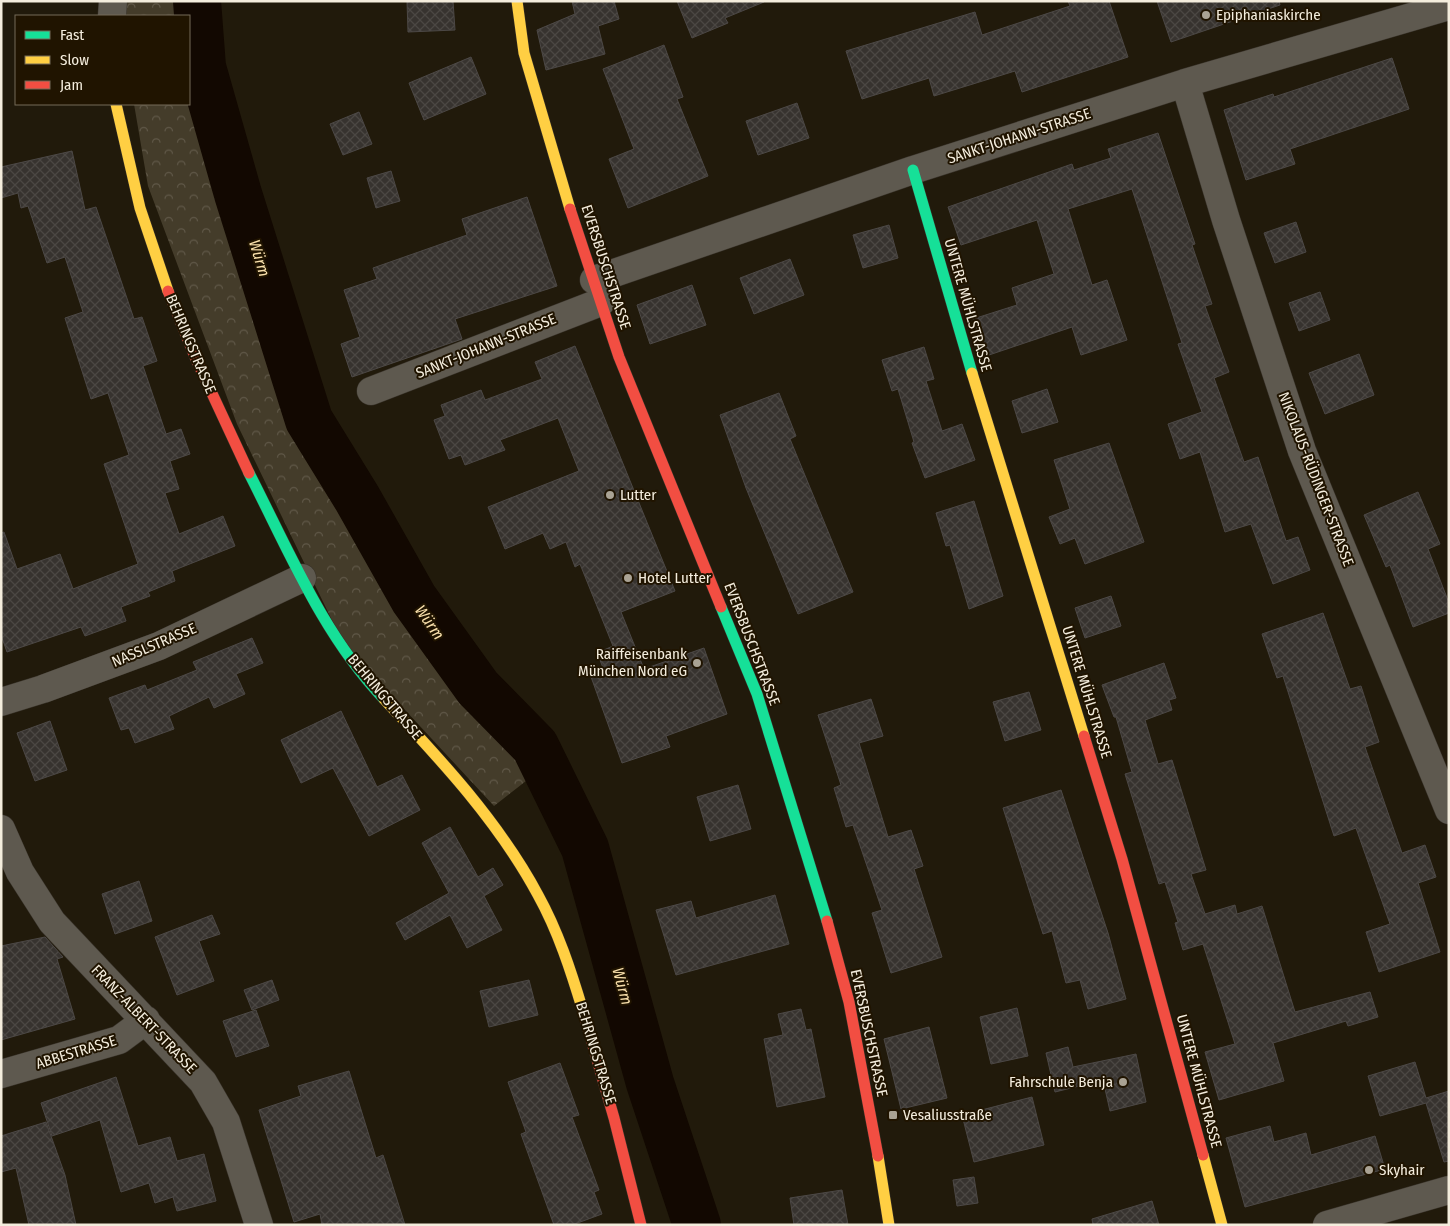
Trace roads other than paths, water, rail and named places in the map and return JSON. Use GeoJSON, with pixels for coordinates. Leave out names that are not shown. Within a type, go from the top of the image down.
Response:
{"type":"FeatureCollection","features":[{"type":"Feature","properties":{"kind":"street"},"geometry":{"type":"LineString","coordinates":[[112,15],[113,1]]}},
{"type":"Feature","properties":{"kind":"street","name":"EVERSBUSCHSTRASSE"},"geometry":{"type":"LineString","coordinates":[[517,1],[524,53],[555,162],[619,357],[757,694],[820,900],[849,1002],[869,1100],[889,1225]]}},
{"type":"Feature","properties":{"kind":"street","name":"SANKT-JOHANN-STRASSE"},"geometry":{"type":"LineString","coordinates":[[371,391],[598,291],[913,170],[1184,83],[1449,6]]}},
{"type":"Feature","properties":{"kind":"street","name":"NIKOLAUS-RÜDINGER-STRASSE"},"geometry":{"type":"LineString","coordinates":[[1184,83],[1226,220],[1302,451],[1449,810]]}},
{"type":"Feature","properties":{"kind":"street","name":"BEHRINGSTRASSE"},"geometry":{"type":"LineString","coordinates":[[116,105],[125,156],[156,260],[209,388],[302,578],[354,665],[476,802],[520,864],[539,896],[566,957],[596,1051],[621,1140],[641,1225]]}},
{"type":"Feature","properties":{"kind":"street","name":"UNTERE MÜHLSTRASSE"},"geometry":{"type":"LineString","coordinates":[[913,170],[963,344],[1122,859],[1222,1225]]}},
{"type":"Feature","properties":{"kind":"street","name":"NASSLSTRASSE"},"geometry":{"type":"LineString","coordinates":[[1,702],[43,689],[159,646],[302,578]]}},
{"type":"Feature","properties":{"kind":"street","name":"FRANZ-ALBERT-STRASSE"},"geometry":{"type":"LineString","coordinates":[[1,829],[20,872],[52,922],[203,1082],[219,1109],[259,1225]]}},
{"type":"Feature","properties":{"kind":"street","name":"ABBESTRASSE"},"geometry":{"type":"LineString","coordinates":[[1,1074],[119,1040],[146,1020]]}},
{"type":"Feature","properties":{"kind":"street"},"geometry":{"type":"LineString","coordinates":[[1327,1225],[1449,1190]]}},
{"type":"Feature","properties":{"kind":"waterway","name":"Würm"},"geometry":{"type":"LineString","coordinates":[[197,1],[202,67],[238,194],[309,420],[357,498],[414,599],[478,688],[535,746],[585,848],[650,1083],[697,1225]]}},
{"type":"Feature","properties":{"kind":"place","name":"Epiphaniaskirche"},"geometry":{"type":"Point","coordinates":[1206,15]}},
{"type":"Feature","properties":{"kind":"place","name":"Lutter"},"geometry":{"type":"Point","coordinates":[610,495]}},
{"type":"Feature","properties":{"kind":"place","name":"Hotel Lutter"},"geometry":{"type":"Point","coordinates":[628,578]}},
{"type":"Feature","properties":{"kind":"place","name":"Raiffeisenbank München Nord eG"},"geometry":{"type":"Point","coordinates":[697,663]}},
{"type":"Feature","properties":{"kind":"place","name":"Fahrschule Benja"},"geometry":{"type":"Point","coordinates":[1123,1082]}},
{"type":"Feature","properties":{"kind":"place","name":"Vesaliusstraße"},"geometry":{"type":"Point","coordinates":[893,1115]}},
{"type":"Feature","properties":{"kind":"place","name":"Skyhair"},"geometry":{"type":"Point","coordinates":[1369,1170]}}]}
